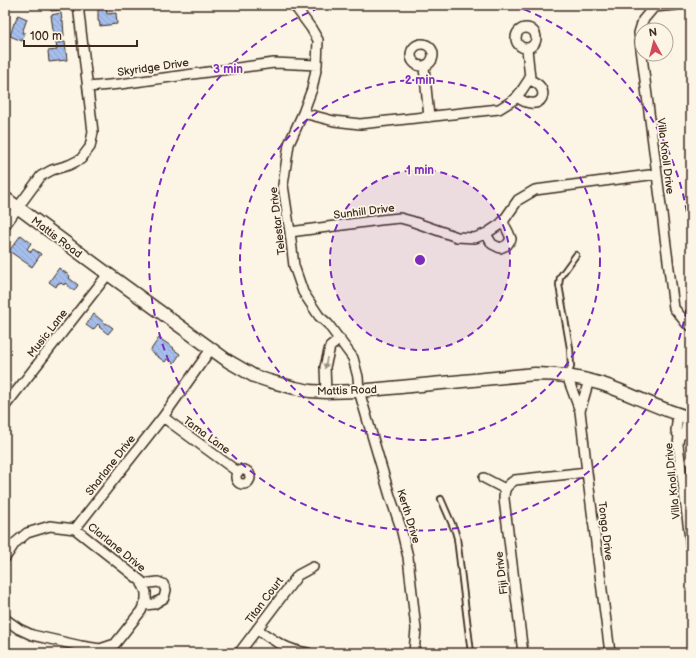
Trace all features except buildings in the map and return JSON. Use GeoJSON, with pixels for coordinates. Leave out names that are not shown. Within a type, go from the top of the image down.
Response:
{"type":"FeatureCollection","features":[{"type":"Feature","properties":{"kind":"main road","name":"Mattis Road"},"geometry":{"type":"LineString","coordinates":[[5,198],[228,361],[259,377],[281,385],[310,391],[326,392],[535,374],[567,376],[588,380],[686,417]]}},
{"type":"Feature","properties":{"kind":"street"},"geometry":{"type":"LineString","coordinates":[[5,226],[40,176],[81,159],[90,148],[94,132],[78,5]]}},
{"type":"Feature","properties":{"kind":"street","name":"Telestar Drive"},"geometry":{"type":"LineString","coordinates":[[292,5],[297,9],[318,40],[317,65],[312,89],[289,144],[283,185],[294,266],[303,292],[319,316],[328,324],[353,358],[358,377],[359,390]]}},
{"type":"Feature","properties":{"kind":"street","name":"Villa Knoll Drive"},"geometry":{"type":"LineString","coordinates":[[676,5],[654,7],[643,20],[639,33],[674,308],[686,323],[691,326]]}},
{"type":"Feature","properties":{"kind":"street"},"geometry":{"type":"LineString","coordinates":[[303,113],[334,121],[360,124],[499,109],[518,96],[530,78],[527,48]]}},
{"type":"Feature","properties":{"kind":"street","name":"Skyridge Drive"},"geometry":{"type":"LineString","coordinates":[[88,87],[274,63],[317,65]]}},
{"type":"Feature","properties":{"kind":"street"},"geometry":{"type":"LineString","coordinates":[[424,67],[429,117]]}},
{"type":"Feature","properties":{"kind":"street"},"geometry":{"type":"LineString","coordinates":[[518,96],[524,102],[533,104],[540,101],[543,92],[542,88],[538,84],[529,80]]}},
{"type":"Feature","properties":{"kind":"street","name":"Sunhill Drive"},"geometry":{"type":"LineString","coordinates":[[290,232],[400,218],[457,237],[475,238],[486,234],[502,222],[518,200],[535,190],[657,174]]}},
{"type":"Feature","properties":{"kind":"street"},"geometry":{"type":"LineString","coordinates":[[486,234],[492,244],[500,248],[507,245],[511,239],[506,226],[502,222]]}},
{"type":"Feature","properties":{"kind":"street","name":"Music Lane"},"geometry":{"type":"LineString","coordinates":[[5,406],[108,274]]}},
{"type":"Feature","properties":{"kind":"street"},"geometry":{"type":"LineString","coordinates":[[326,392],[325,367],[330,347],[340,339]]}},
{"type":"Feature","properties":{"kind":"street","name":"Sharlane Drive"},"geometry":{"type":"LineString","coordinates":[[75,529],[163,417],[211,349]]}},
{"type":"Feature","properties":{"kind":"street","name":"Tonga Drive"},"geometry":{"type":"LineString","coordinates":[[567,376],[580,411],[610,653]]}},
{"type":"Feature","properties":{"kind":"street","name":"Tonga Drive"},"geometry":{"type":"LineString","coordinates":[[580,411],[588,380]]}},
{"type":"Feature","properties":{"kind":"street","name":"Kerth Drive"},"geometry":{"type":"LineString","coordinates":[[359,390],[408,553],[416,629],[414,653]]}},
{"type":"Feature","properties":{"kind":"street","name":"Tama Lane"},"geometry":{"type":"LineString","coordinates":[[163,417],[238,472]]}},
{"type":"Feature","properties":{"kind":"street","name":"Villa Knoll Drive"},"geometry":{"type":"LineString","coordinates":[[686,417],[685,433],[679,436],[678,445],[691,547]]}},
{"type":"Feature","properties":{"kind":"street"},"geometry":{"type":"LineString","coordinates":[[484,478],[505,490],[515,480],[587,472]]}},
{"type":"Feature","properties":{"kind":"street","name":"Fiji Drive"},"geometry":{"type":"LineString","coordinates":[[505,490],[504,500],[523,653]]}},
{"type":"Feature","properties":{"kind":"street"},"geometry":{"type":"LineString","coordinates":[[5,558],[15,543],[27,534],[50,526],[75,529]]}},
{"type":"Feature","properties":{"kind":"street","name":"Clarlane Drive"},"geometry":{"type":"LineString","coordinates":[[75,529],[141,582],[142,584],[146,592],[146,600],[144,605],[154,604],[164,598],[166,590],[163,584],[158,582],[142,584]]}},
{"type":"Feature","properties":{"kind":"street","name":"Titan Court"},"geometry":{"type":"LineString","coordinates":[[239,653],[298,575],[313,567]]}},
{"type":"Feature","properties":{"kind":"street"},"geometry":{"type":"LineString","coordinates":[[5,619],[19,629],[32,635],[100,649],[115,644],[144,605]]}},
{"type":"Feature","properties":{"kind":"street"},"geometry":{"type":"LineString","coordinates":[[257,629],[288,648],[308,653]]}},
{"type":"Feature","properties":{"kind":"lane"},"geometry":{"type":"LineString","coordinates":[[567,376],[571,368],[570,348],[559,285],[560,277],[576,255]]}},
{"type":"Feature","properties":{"kind":"lane"},"geometry":{"type":"LineString","coordinates":[[441,499],[457,538],[471,653]]}}]}
